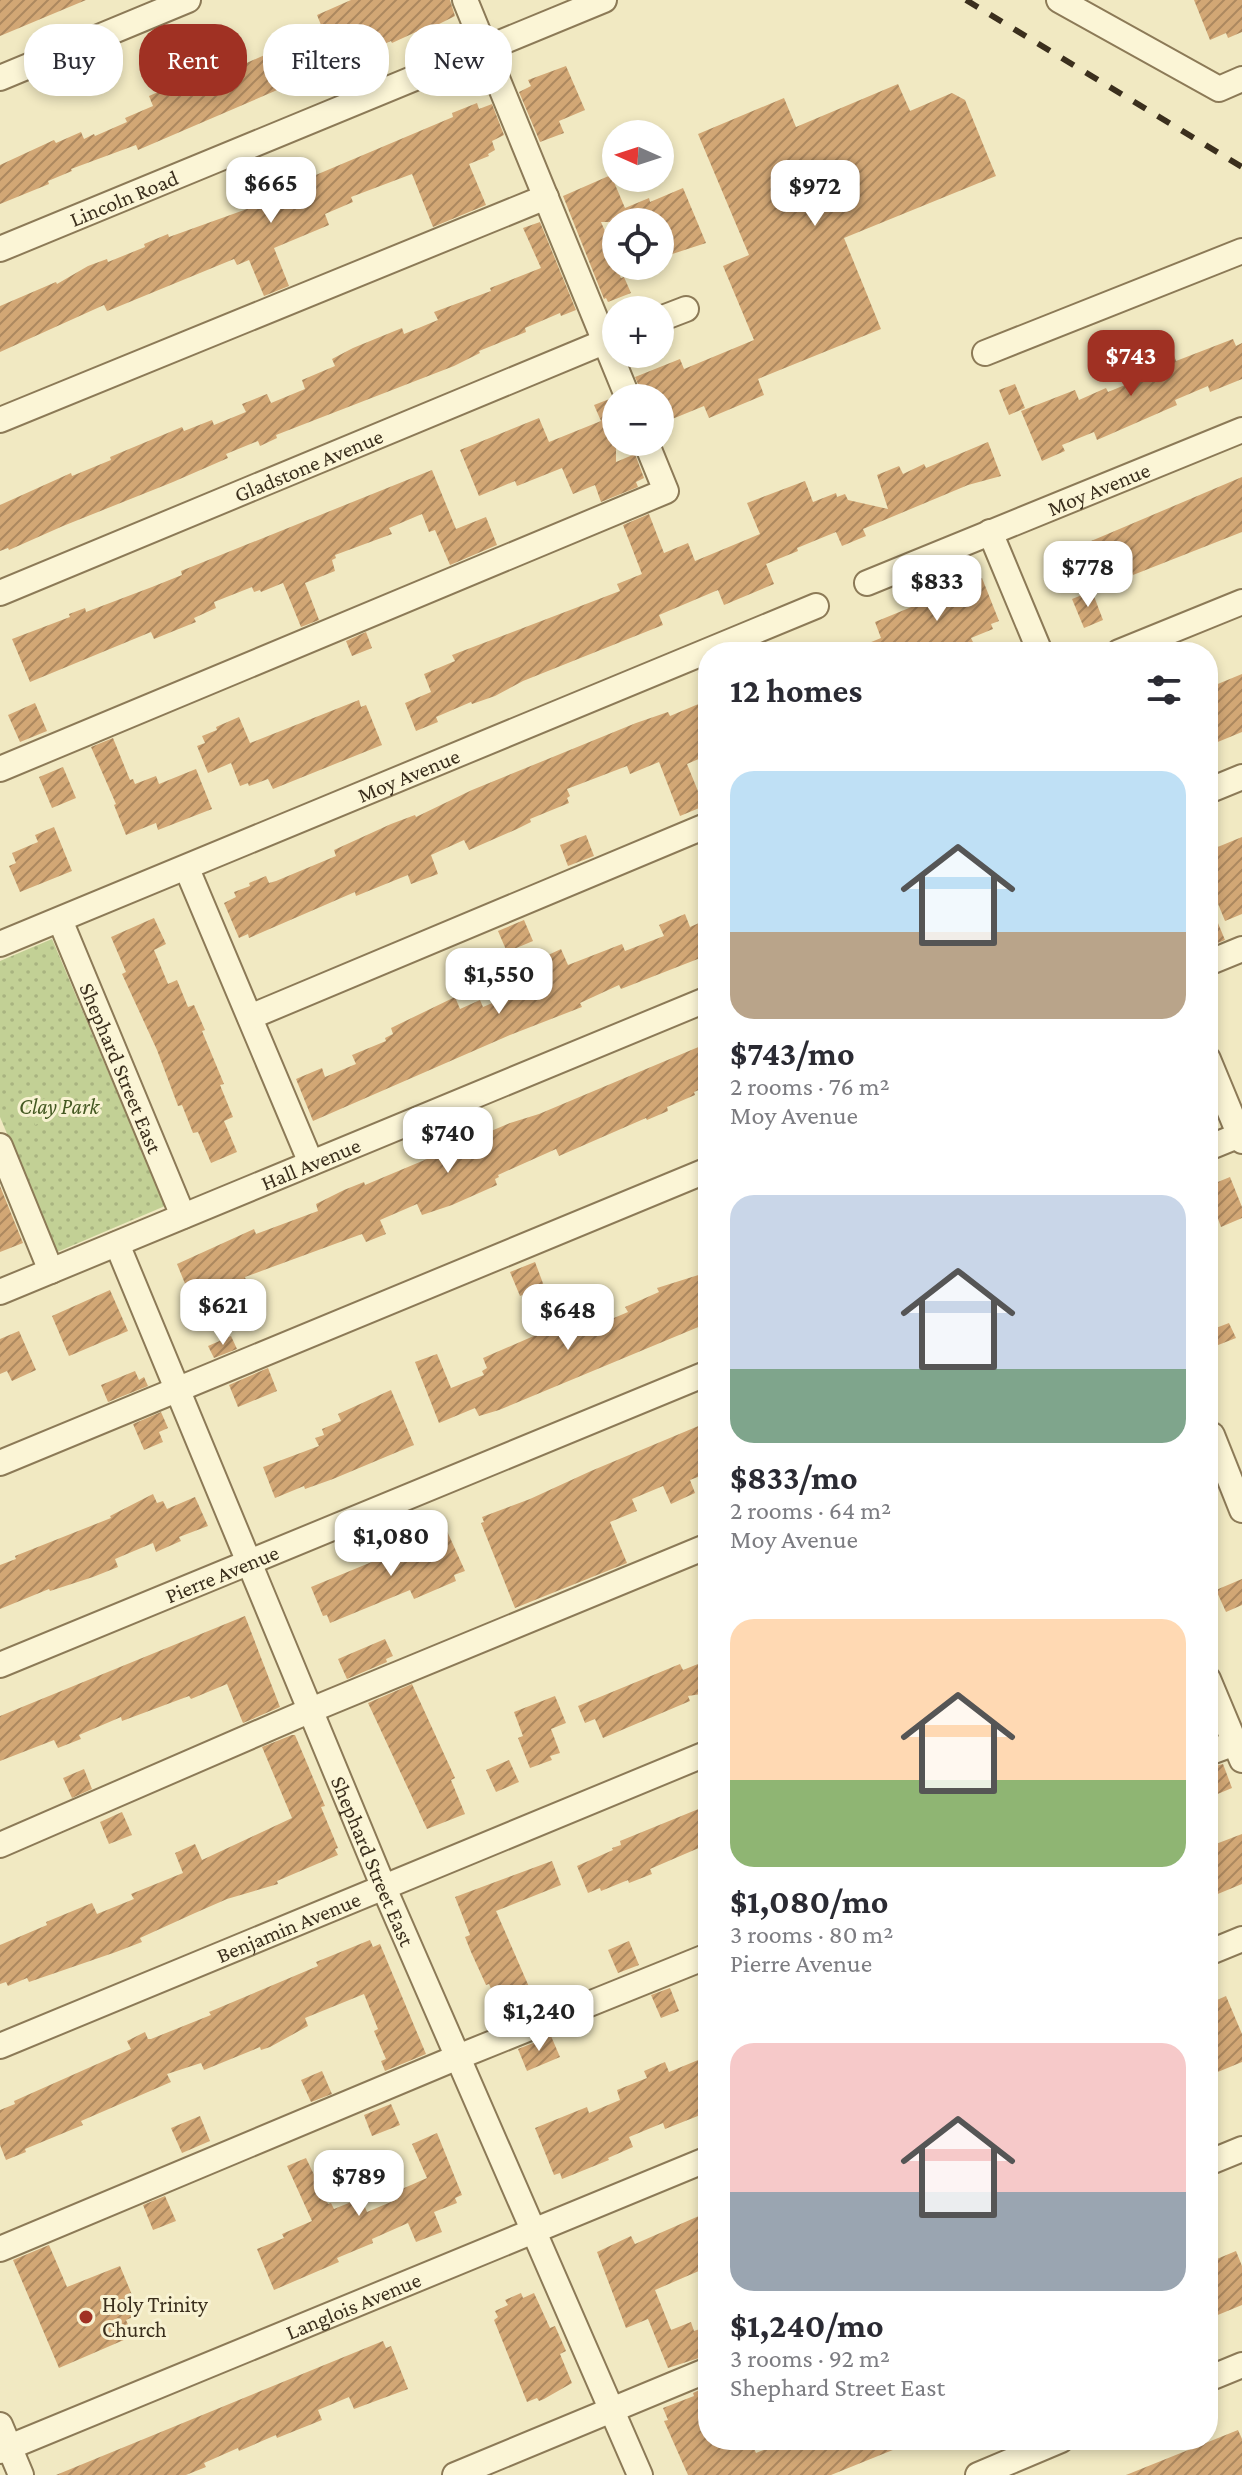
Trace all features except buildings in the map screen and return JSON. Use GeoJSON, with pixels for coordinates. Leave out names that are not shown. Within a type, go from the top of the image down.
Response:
{"type":"FeatureCollection","features":[{"type":"Feature","properties":{"kind":"street"},"geometry":{"type":"LineString","coordinates":[[0,78],[188,0]]}},
{"type":"Feature","properties":{"kind":"street"},"geometry":{"type":"LineString","coordinates":[[465,0],[475,24]]}},
{"type":"Feature","properties":{"kind":"street","name":"Lincoln Road"},"geometry":{"type":"LineString","coordinates":[[512,38],[604,0]]}},
{"type":"Feature","properties":{"kind":"street"},"geometry":{"type":"LineString","coordinates":[[1059,0],[1219,89],[1242,79]]}},
{"type":"Feature","properties":{"kind":"street","name":"Lincoln Road"},"geometry":{"type":"LineString","coordinates":[[0,249],[405,82]]}},
{"type":"Feature","properties":{"kind":"street"},"geometry":{"type":"LineString","coordinates":[[504,96],[602,321]]}},
{"type":"Feature","properties":{"kind":"street"},"geometry":{"type":"LineString","coordinates":[[0,420],[546,197]]}},
{"type":"Feature","properties":{"kind":"street"},"geometry":{"type":"LineString","coordinates":[[985,353],[1242,251]]}},
{"type":"Feature","properties":{"kind":"street"},"geometry":{"type":"LineString","coordinates":[[674,314],[686,309]]}},
{"type":"Feature","properties":{"kind":"street","name":"Gladstone Avenue"},"geometry":{"type":"LineString","coordinates":[[0,593],[602,342]]}},
{"type":"Feature","properties":{"kind":"street","name":"Moy Avenue"},"geometry":{"type":"LineString","coordinates":[[867,583],[1242,430]]}},
{"type":"Feature","properties":{"kind":"street"},"geometry":{"type":"LineString","coordinates":[[0,769],[666,491],[652,456]]}},
{"type":"Feature","properties":{"kind":"street"},"geometry":{"type":"LineString","coordinates":[[990,532],[1036,642]]}},
{"type":"Feature","properties":{"kind":"street"},"geometry":{"type":"LineString","coordinates":[[1144,642],[1242,602]]}},
{"type":"Feature","properties":{"kind":"street","name":"Moy Avenue"},"geometry":{"type":"LineString","coordinates":[[730,642],[816,606]]}},
{"type":"Feature","properties":{"kind":"street","name":"Moy Avenue"},"geometry":{"type":"LineString","coordinates":[[0,944],[698,655]]}},
{"type":"Feature","properties":{"kind":"street"},"geometry":{"type":"LineString","coordinates":[[1218,787],[1242,777]]}},
{"type":"Feature","properties":{"kind":"street"},"geometry":{"type":"LineString","coordinates":[[250,1017],[698,829]]}},
{"type":"Feature","properties":{"kind":"street"},"geometry":{"type":"LineString","coordinates":[[187,869],[311,1163]]}},
{"type":"Feature","properties":{"kind":"street","name":"Shephard Street East"},"geometry":{"type":"LineString","coordinates":[[60,920],[183,1216]]}},
{"type":"Feature","properties":{"kind":"street"},"geometry":{"type":"LineString","coordinates":[[1218,959],[1242,949]]}},
{"type":"Feature","properties":{"kind":"street","name":"Hall Avenue"},"geometry":{"type":"LineString","coordinates":[[0,1292],[698,1003]]}},
{"type":"Feature","properties":{"kind":"street"},"geometry":{"type":"LineString","coordinates":[[1218,1083],[1241,1137],[1218,1145]]}},
{"type":"Feature","properties":{"kind":"street"},"geometry":{"type":"LineString","coordinates":[[0,1146],[51,1271]]}},
{"type":"Feature","properties":{"kind":"street"},"geometry":{"type":"LineString","coordinates":[[0,1463],[698,1174]]}},
{"type":"Feature","properties":{"kind":"street","name":"Shephard Street East"},"geometry":{"type":"LineString","coordinates":[[117,1244],[384,1888],[640,2475]]}},
{"type":"Feature","properties":{"kind":"street","name":"Pierre Avenue"},"geometry":{"type":"LineString","coordinates":[[0,1665],[698,1377]]}},
{"type":"Feature","properties":{"kind":"street"},"geometry":{"type":"LineString","coordinates":[[1218,1450],[1242,1510]]}},
{"type":"Feature","properties":{"kind":"street"},"geometry":{"type":"LineString","coordinates":[[0,1845],[311,1710],[698,1550]]}},
{"type":"Feature","properties":{"kind":"street"},"geometry":{"type":"LineString","coordinates":[[1218,1703],[1238,1751],[1218,1752]]}},
{"type":"Feature","properties":{"kind":"street","name":"Benjamin Avenue"},"geometry":{"type":"LineString","coordinates":[[0,2046],[698,1757]]}},
{"type":"Feature","properties":{"kind":"street"},"geometry":{"type":"LineString","coordinates":[[1218,1949],[1242,1939]]}},
{"type":"Feature","properties":{"kind":"street"},"geometry":{"type":"LineString","coordinates":[[0,2249],[698,1960]]}},
{"type":"Feature","properties":{"kind":"street"},"geometry":{"type":"LineString","coordinates":[[1218,2159],[1242,2149]]}},
{"type":"Feature","properties":{"kind":"street","name":"Langlois Avenue"},"geometry":{"type":"LineString","coordinates":[[3,2441],[698,2163]]}},
{"type":"Feature","properties":{"kind":"street"},"geometry":{"type":"LineString","coordinates":[[1218,2375],[1242,2365]]}},
{"type":"Feature","properties":{"kind":"street"},"geometry":{"type":"LineString","coordinates":[[455,2475],[698,2374]]}},
{"type":"Feature","properties":{"kind":"street"},"geometry":{"type":"LineString","coordinates":[[3,2441],[21,2475]]}},
{"type":"Feature","properties":{"kind":"street"},"geometry":{"type":"LineString","coordinates":[[978,2475],[1037,2450]]}},
{"type":"Feature","properties":{"kind":"green space","name":"Clay Park"},"geometry":{"type":"Polygon","coordinates":[[[52,939],[165,1206],[57,1252],[0,1117],[0,961],[52,939]]]}},
{"type":"Feature","properties":{"kind":"green space"},"geometry":{"type":"Polygon","coordinates":[[[56,1094],[64,1114],[35,1125],[28,1105],[56,1094]]]}},
{"type":"Feature","properties":{"kind":"railway"},"geometry":{"type":"LineString","coordinates":[[966,0],[1242,167]]}},
{"type":"Feature","properties":{"kind":"place","name":"Holy Trinity Church"},"geometry":{"type":"Point","coordinates":[86,2317]}}]}
